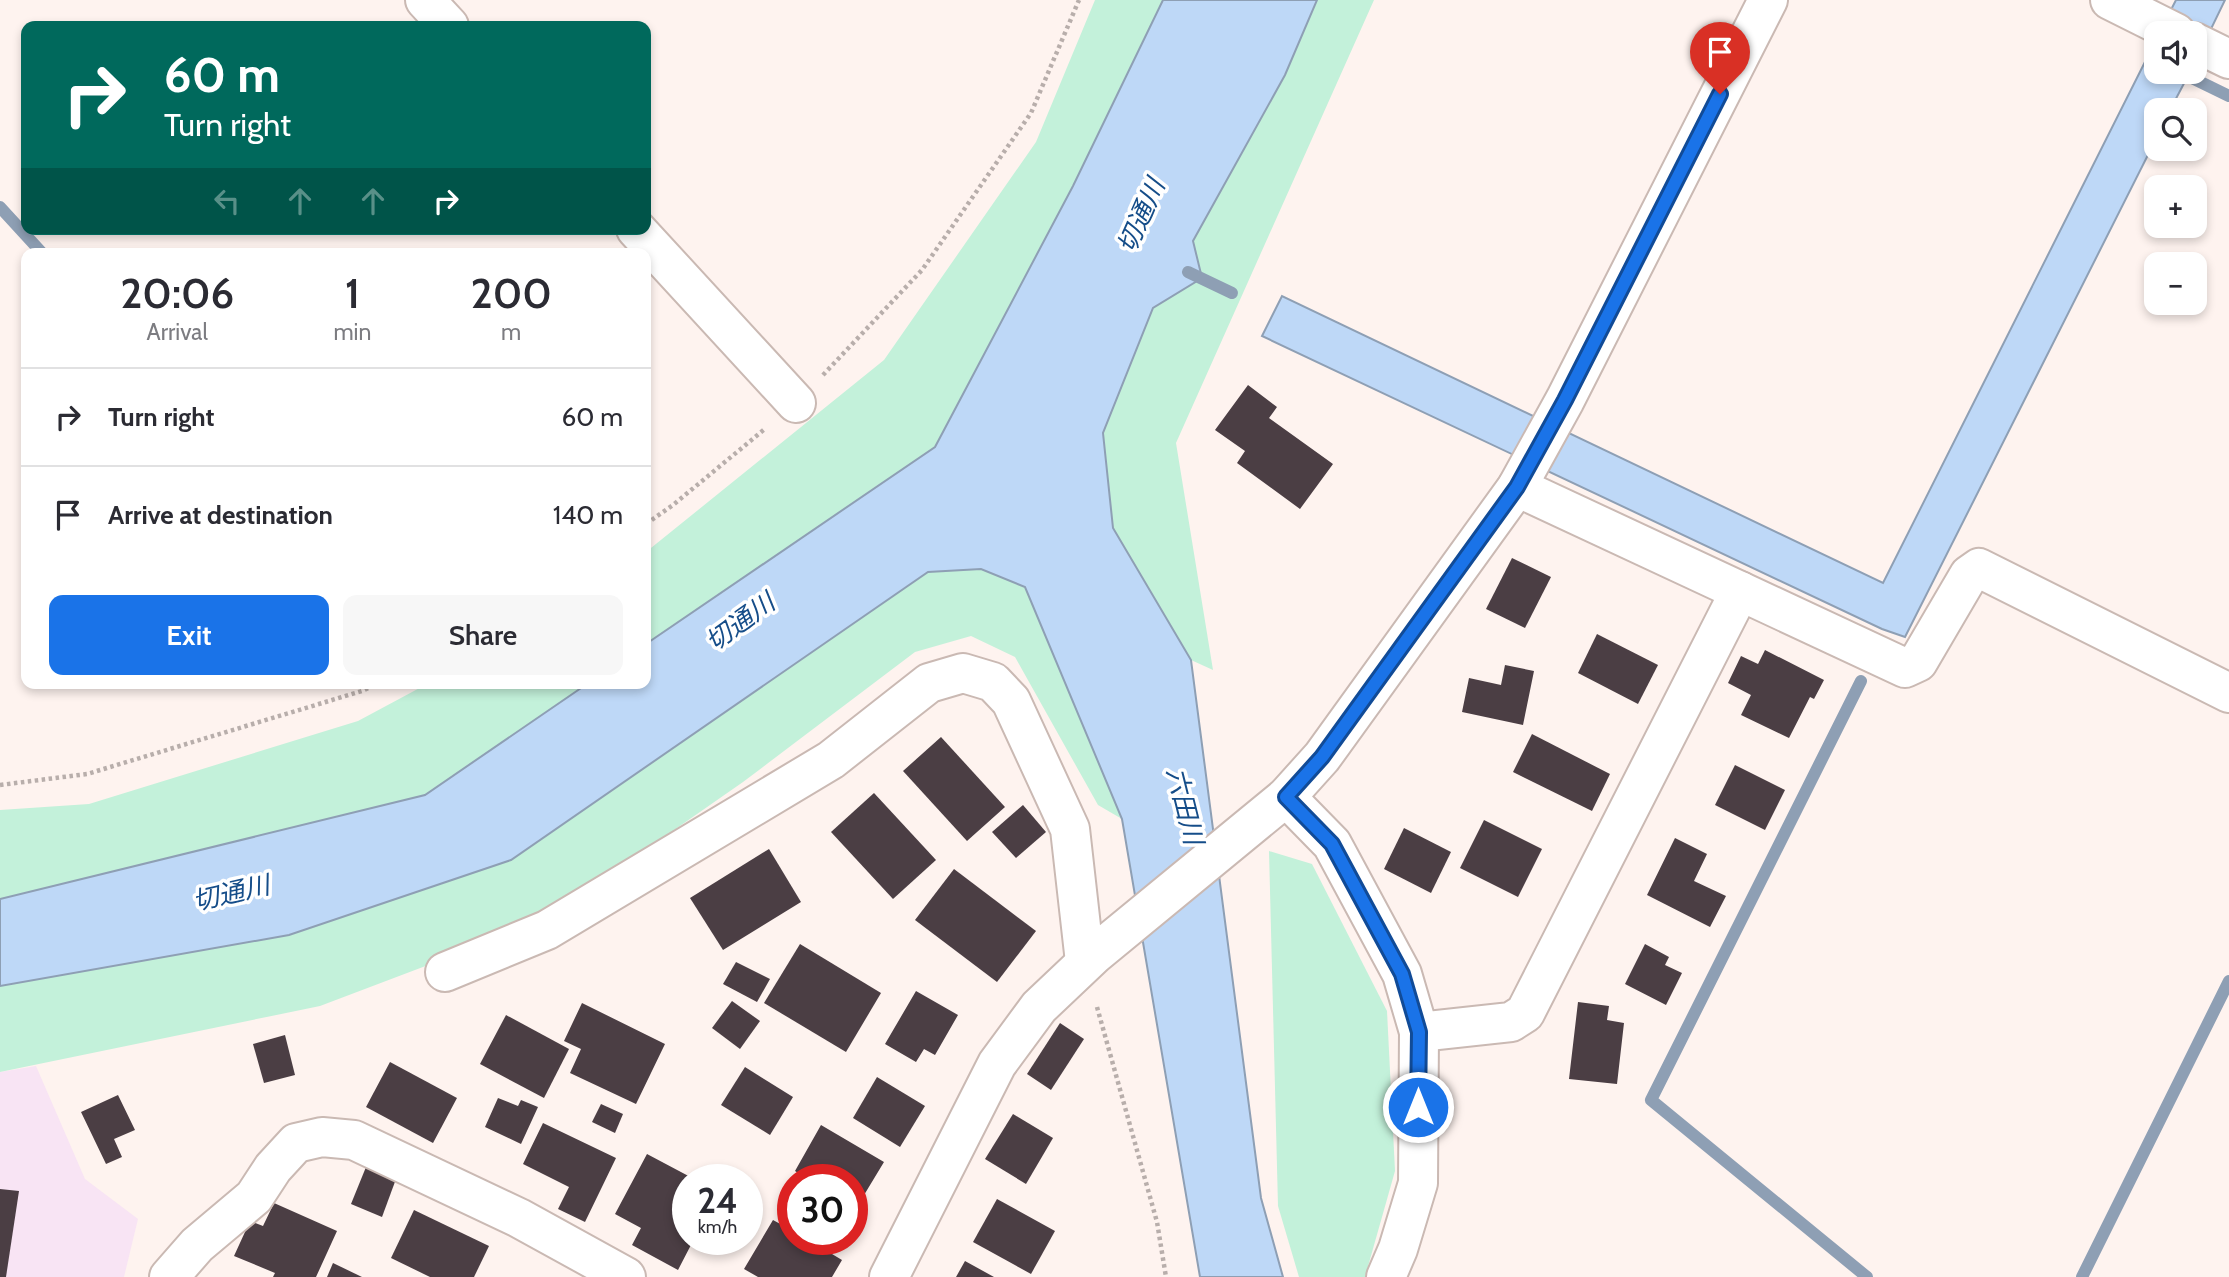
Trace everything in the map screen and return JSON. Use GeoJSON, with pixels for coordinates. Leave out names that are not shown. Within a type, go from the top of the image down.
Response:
{"type":"FeatureCollection","features":[{"type":"Feature","properties":{"kind":"street"},"geometry":{"type":"LineString","coordinates":[[425,0],[444,21]]}},
{"type":"Feature","properties":{"kind":"street"},"geometry":{"type":"LineString","coordinates":[[890,1277],[997,1064],[1039,1007],[1090,958],[1274,807],[1322,757],[1521,480],[1556,417],[1768,0]]}},
{"type":"Feature","properties":{"kind":"street"},"geometry":{"type":"LineString","coordinates":[[2110,0],[2152,21]]}},
{"type":"Feature","properties":{"kind":"street"},"geometry":{"type":"LineString","coordinates":[[642,235],[796,403]]}},
{"type":"Feature","properties":{"kind":"street"},"geometry":{"type":"LineString","coordinates":[[1521,480],[1740,590],[1906,668],[1918,662],[1969,575],[1979,568],[2229,693]]}},
{"type":"Feature","properties":{"kind":"street"},"geometry":{"type":"LineString","coordinates":[[1419,1032],[1511,1023],[1525,1013],[1740,590]]}},
{"type":"Feature","properties":{"kind":"street"},"geometry":{"type":"LineString","coordinates":[[445,972],[547,930],[831,760],[929,683],[963,673],[993,682],[1011,701],[1070,829],[1090,958]]}},
{"type":"Feature","properties":{"kind":"street"},"geometry":{"type":"LineString","coordinates":[[1274,807],[1332,844],[1402,974],[1419,1032],[1418,1183],[1398,1249],[1386,1277]]}},
{"type":"Feature","properties":{"kind":"street"},"geometry":{"type":"LineString","coordinates":[[169,1277],[197,1245],[254,1197],[273,1168],[296,1143],[322,1137],[354,1140],[519,1218],[626,1277]]}},
{"type":"Feature","properties":{"kind":"path"},"geometry":{"type":"LineString","coordinates":[[651,520],[796,403],[922,270],[1031,113],[1079,0]]}},
{"type":"Feature","properties":{"kind":"path"},"geometry":{"type":"LineString","coordinates":[[0,785],[87,774],[366,689]]}},
{"type":"Feature","properties":{"kind":"path"},"geometry":{"type":"LineString","coordinates":[[1090,958],[1157,1222],[1166,1277]]}},
{"type":"Feature","properties":{"kind":"shaded area"},"geometry":{"type":"Polygon","coordinates":[[[36,1066],[85,1179],[138,1219],[124,1277],[0,1277],[0,1072],[36,1066]]]}},
{"type":"Feature","properties":{"kind":"green space"},"geometry":{"type":"Polygon","coordinates":[[[1095,0],[1163,0],[1073,186],[935,447],[651,641],[651,548],[884,360],[1036,142],[1095,0]]]}},
{"type":"Feature","properties":{"kind":"green space"},"geometry":{"type":"Polygon","coordinates":[[[1317,0],[1374,0],[1176,443],[1213,670],[1191,660],[1113,528],[1103,433],[1153,308],[1202,278],[1193,241],[1285,75],[1317,0]]]}},
{"type":"Feature","properties":{"kind":"green space"},"geometry":{"type":"Polygon","coordinates":[[[981,569],[1025,587],[1122,819],[1098,805],[1015,657],[971,636],[915,652],[743,782],[542,922],[320,1006],[0,1072],[0,986],[289,935],[511,860],[928,572],[981,569]]]}},
{"type":"Feature","properties":{"kind":"green space"},"geometry":{"type":"Polygon","coordinates":[[[418,689],[580,689],[425,795],[0,899],[0,810],[89,804],[358,721],[418,689]]]}},
{"type":"Feature","properties":{"kind":"green space"},"geometry":{"type":"Polygon","coordinates":[[[1269,851],[1312,864],[1387,1011],[1395,1171],[1365,1277],[1299,1277],[1278,1206],[1269,851]]]}},
{"type":"Feature","properties":{"kind":"water"},"geometry":{"type":"Polygon","coordinates":[[[1163,0],[1317,0],[1285,75],[1193,241],[1202,278],[1153,308],[1103,433],[1113,528],[1191,660],[1261,1198],[1283,1277],[1200,1277],[1122,819],[1025,587],[981,569],[928,572],[511,860],[289,935],[0,986],[0,899],[425,795],[580,689],[651,689],[651,641],[935,447],[1073,186],[1163,0]]]}},
{"type":"Feature","properties":{"kind":"water"},"geometry":{"type":"Polygon","coordinates":[[[2176,0],[2225,0],[2207,37],[2207,21],[2165,21],[2176,0]]]}},
{"type":"Feature","properties":{"kind":"water"},"geometry":{"type":"Polygon","coordinates":[[[2144,64],[2144,84],[2184,84],[2176,98],[2144,98],[2145,161],[1905,637],[1882,629],[1262,336],[1282,296],[1883,583],[2144,64]]]}},
{"type":"Feature","properties":{"kind":"building"},"geometry":{"type":"Polygon","coordinates":[[[1248,385],[1277,407],[1269,418],[1333,464],[1300,509],[1237,463],[1245,451],[1215,430],[1248,385]]]}},
{"type":"Feature","properties":{"kind":"building"},"geometry":{"type":"Polygon","coordinates":[[[1512,558],[1551,577],[1525,628],[1486,609],[1512,558]]]}},
{"type":"Feature","properties":{"kind":"building"},"geometry":{"type":"Polygon","coordinates":[[[1597,634],[1658,665],[1638,704],[1578,673],[1597,634]]]}},
{"type":"Feature","properties":{"kind":"building"},"geometry":{"type":"Polygon","coordinates":[[[1765,650],[1824,680],[1814,699],[1810,697],[1789,738],[1741,715],[1751,695],[1728,683],[1741,656],[1758,664],[1765,650]]]}},
{"type":"Feature","properties":{"kind":"building"},"geometry":{"type":"Polygon","coordinates":[[[1505,665],[1534,671],[1523,725],[1462,712],[1469,678],[1501,685],[1505,665]]]}},
{"type":"Feature","properties":{"kind":"building"},"geometry":{"type":"Polygon","coordinates":[[[1532,734],[1610,774],[1592,811],[1513,772],[1532,734]]]}},
{"type":"Feature","properties":{"kind":"building"},"geometry":{"type":"Polygon","coordinates":[[[941,737],[1005,807],[967,841],[903,771],[941,737]]]}},
{"type":"Feature","properties":{"kind":"building"},"geometry":{"type":"Polygon","coordinates":[[[1735,765],[1785,790],[1765,830],[1715,805],[1735,765]]]}},
{"type":"Feature","properties":{"kind":"building"},"geometry":{"type":"Polygon","coordinates":[[[874,793],[936,860],[893,899],[831,832],[874,793]]]}},
{"type":"Feature","properties":{"kind":"building"},"geometry":{"type":"Polygon","coordinates":[[[1023,805],[1046,832],[1016,858],[992,832],[1023,805]]]}},
{"type":"Feature","properties":{"kind":"building"},"geometry":{"type":"Polygon","coordinates":[[[1484,820],[1542,849],[1518,897],[1460,868],[1484,820]]]}},
{"type":"Feature","properties":{"kind":"building"},"geometry":{"type":"Polygon","coordinates":[[[1404,828],[1451,852],[1431,893],[1384,869],[1404,828]]]}},
{"type":"Feature","properties":{"kind":"building"},"geometry":{"type":"Polygon","coordinates":[[[1675,838],[1707,854],[1694,881],[1726,896],[1710,927],[1647,895],[1675,838]]]}},
{"type":"Feature","properties":{"kind":"building"},"geometry":{"type":"Polygon","coordinates":[[[769,849],[801,902],[723,950],[690,898],[769,849]]]}},
{"type":"Feature","properties":{"kind":"building"},"geometry":{"type":"Polygon","coordinates":[[[954,869],[1036,931],[997,982],[915,920],[954,869]]]}},
{"type":"Feature","properties":{"kind":"building"},"geometry":{"type":"Polygon","coordinates":[[[800,944],[881,993],[846,1052],[764,1003],[800,944]]]}},
{"type":"Feature","properties":{"kind":"building"},"geometry":{"type":"Polygon","coordinates":[[[1645,944],[1669,957],[1665,965],[1682,973],[1666,1005],[1625,984],[1645,944]]]}},
{"type":"Feature","properties":{"kind":"building"},"geometry":{"type":"Polygon","coordinates":[[[736,962],[770,979],[757,1002],[723,984],[736,962]]]}},
{"type":"Feature","properties":{"kind":"building"},"geometry":{"type":"Polygon","coordinates":[[[916,991],[958,1015],[935,1055],[924,1049],[916,1062],[885,1044],[916,991]]]}},
{"type":"Feature","properties":{"kind":"building"},"geometry":{"type":"Polygon","coordinates":[[[732,1001],[760,1021],[740,1049],[712,1028],[732,1001]]]}},
{"type":"Feature","properties":{"kind":"building"},"geometry":{"type":"Polygon","coordinates":[[[1578,1002],[1609,1006],[1607,1020],[1624,1023],[1617,1084],[1569,1079],[1578,1002]]]}},
{"type":"Feature","properties":{"kind":"building"},"geometry":{"type":"Polygon","coordinates":[[[582,1003],[665,1044],[636,1104],[570,1073],[581,1049],[564,1041],[582,1003]]]}},
{"type":"Feature","properties":{"kind":"building"},"geometry":{"type":"Polygon","coordinates":[[[506,1015],[569,1049],[544,1098],[480,1064],[506,1015]]]}},
{"type":"Feature","properties":{"kind":"building"},"geometry":{"type":"Polygon","coordinates":[[[1060,1023],[1084,1039],[1051,1090],[1027,1074],[1060,1023]]]}},
{"type":"Feature","properties":{"kind":"building"},"geometry":{"type":"Polygon","coordinates":[[[285,1035],[295,1075],[264,1083],[253,1044],[285,1035]]]}},
{"type":"Feature","properties":{"kind":"building"},"geometry":{"type":"Polygon","coordinates":[[[390,1062],[457,1098],[433,1143],[366,1107],[390,1062]]]}},
{"type":"Feature","properties":{"kind":"building"},"geometry":{"type":"Polygon","coordinates":[[[745,1067],[793,1097],[770,1135],[721,1105],[745,1067]]]}},
{"type":"Feature","properties":{"kind":"building"},"geometry":{"type":"Polygon","coordinates":[[[877,1077],[925,1106],[900,1147],[853,1118],[877,1077]]]}},
{"type":"Feature","properties":{"kind":"building"},"geometry":{"type":"Polygon","coordinates":[[[118,1095],[135,1130],[114,1139],[122,1157],[106,1164],[81,1112],[118,1095]]]}},
{"type":"Feature","properties":{"kind":"building"},"geometry":{"type":"Polygon","coordinates":[[[498,1098],[518,1106],[521,1100],[538,1107],[521,1144],[485,1127],[498,1098]]]}},
{"type":"Feature","properties":{"kind":"building"},"geometry":{"type":"Polygon","coordinates":[[[601,1104],[623,1114],[615,1133],[592,1122],[601,1104]]]}},
{"type":"Feature","properties":{"kind":"building"},"geometry":{"type":"Polygon","coordinates":[[[1013,1114],[1053,1138],[1026,1184],[985,1159],[1013,1114]]]}},
{"type":"Feature","properties":{"kind":"building"},"geometry":{"type":"Polygon","coordinates":[[[543,1123],[616,1158],[585,1222],[558,1209],[569,1187],[523,1164],[543,1123]]]}},
{"type":"Feature","properties":{"kind":"building"},"geometry":{"type":"Polygon","coordinates":[[[821,1125],[884,1162],[868,1188],[868,1164],[799,1164],[821,1125]]]}},
{"type":"Feature","properties":{"kind":"building"},"geometry":{"type":"Polygon","coordinates":[[[647,1154],[672,1167],[672,1255],[686,1255],[678,1270],[632,1245],[641,1228],[615,1214],[647,1154]]]}},
{"type":"Feature","properties":{"kind":"building"},"geometry":{"type":"Polygon","coordinates":[[[366,1167],[396,1179],[382,1217],[351,1204],[366,1167]]]}},
{"type":"Feature","properties":{"kind":"building"},"geometry":{"type":"Polygon","coordinates":[[[0,1189],[19,1191],[6,1277],[0,1277],[0,1189]]]}},
{"type":"Feature","properties":{"kind":"building"},"geometry":{"type":"Polygon","coordinates":[[[997,1199],[1055,1231],[1031,1274],[973,1242],[997,1199]]]}},
{"type":"Feature","properties":{"kind":"building"},"geometry":{"type":"Polygon","coordinates":[[[274,1203],[337,1231],[316,1277],[273,1277],[275,1273],[234,1256],[250,1221],[263,1226],[274,1203]]]}},
{"type":"Feature","properties":{"kind":"building"},"geometry":{"type":"Polygon","coordinates":[[[414,1210],[489,1246],[474,1277],[430,1277],[391,1258],[414,1210]]]}},
{"type":"Feature","properties":{"kind":"building"},"geometry":{"type":"Polygon","coordinates":[[[773,1220],[777,1222],[777,1255],[834,1255],[842,1260],[832,1277],[758,1277],[744,1269],[752,1255],[763,1255],[763,1237],[773,1220]]]}},
{"type":"Feature","properties":{"kind":"building"},"geometry":{"type":"Polygon","coordinates":[[[965,1261],[994,1277],[956,1277],[965,1261]]]}},
{"type":"Feature","properties":{"kind":"building"},"geometry":{"type":"Polygon","coordinates":[[[333,1263],[362,1277],[327,1277],[333,1263]]]}},
{"type":"Feature","properties":{"kind":"waterway"},"geometry":{"type":"LineString","coordinates":[[2204,84],[2229,96]]}},
{"type":"Feature","properties":{"kind":"waterway"},"geometry":{"type":"LineString","coordinates":[[0,207],[21,230]]}},
{"type":"Feature","properties":{"kind":"waterway"},"geometry":{"type":"LineString","coordinates":[[26,235],[38,248]]}},
{"type":"Feature","properties":{"kind":"waterway"},"geometry":{"type":"LineString","coordinates":[[1188,272],[1232,293]]}},
{"type":"Feature","properties":{"kind":"waterway"},"geometry":{"type":"LineString","coordinates":[[1861,681],[1651,1100],[1867,1277]]}},
{"type":"Feature","properties":{"kind":"waterway"},"geometry":{"type":"LineString","coordinates":[[2082,1277],[2229,981]]}},
{"type":"Feature","properties":{"kind":"route"},"geometry":{"type":"LineString","coordinates":[[1418,1107],[1419,1032],[1402,974],[1332,844],[1286,797],[1322,757],[1517,487],[1565,400],[1720,94]]}},
{"type":"Feature","properties":{"kind":"water label","name":"切通川"},"geometry":{"type":"Point","coordinates":[1141,216]}},
{"type":"Feature","properties":{"kind":"water label","name":"切通川"},"geometry":{"type":"Point","coordinates":[740,622]}},
{"type":"Feature","properties":{"kind":"water label","name":"六田川"},"geometry":{"type":"Point","coordinates":[1185,806]}},
{"type":"Feature","properties":{"kind":"water label","name":"切通川"},"geometry":{"type":"Point","coordinates":[231,893]}}]}
